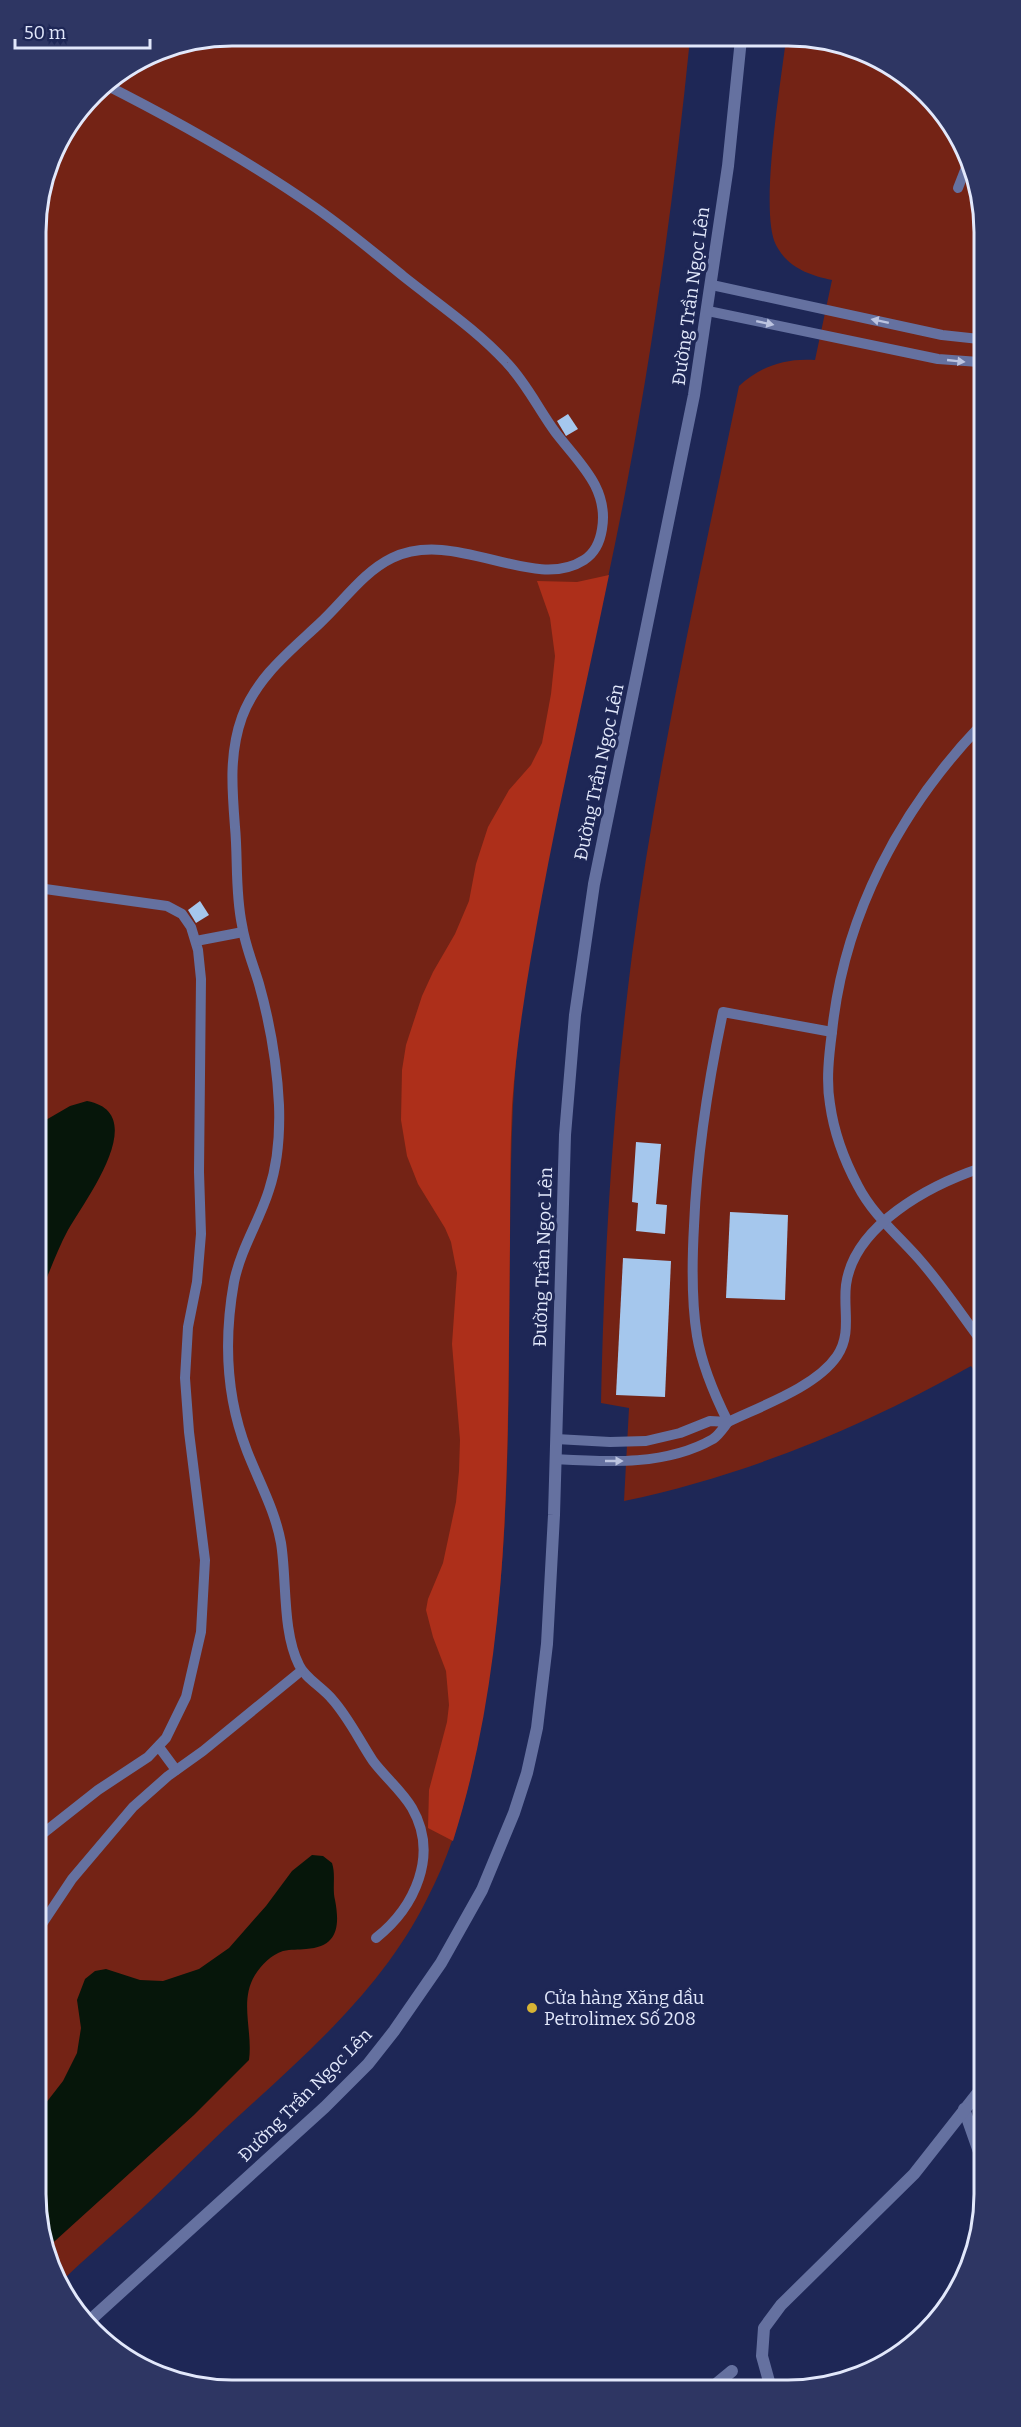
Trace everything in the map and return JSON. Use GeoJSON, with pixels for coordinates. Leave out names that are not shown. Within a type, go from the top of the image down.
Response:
{"type":"FeatureCollection","features":[{"type":"Feature","properties":{"kind":"street","name":"Đường Trần Ngọc Lên"},"geometry":{"type":"LineString","coordinates":[[93,2317],[310,2121],[368,2064],[419,1998],[462,1927],[486,1880],[528,1773],[547,1644],[565,1135],[570,1053],[579,979],[594,884],[680,470],[708,311],[728,166],[740,47]]}},
{"type":"Feature","properties":{"kind":"street"},"geometry":{"type":"LineString","coordinates":[[769,2380],[762,2356],[764,2328],[781,2305],[914,2174],[974,2097]]}},
{"type":"Feature","properties":{"kind":"street"},"geometry":{"type":"LineString","coordinates":[[964,2109],[974,2138]]}},
{"type":"Feature","properties":{"kind":"street"},"geometry":{"type":"LineString","coordinates":[[721,2380],[732,2371]]}},
{"type":"Feature","properties":{"kind":"lane"},"geometry":{"type":"LineString","coordinates":[[114,89],[206,139],[283,185],[360,241],[479,336],[510,365],[524,382],[555,433],[585,467],[601,502],[602,525],[597,546],[584,560],[563,568],[529,568],[486,557],[426,549],[399,554],[387,561],[357,585],[265,676],[245,709],[238,728],[232,759],[238,903],[243,932],[270,1032],[277,1082],[279,1129],[270,1187],[245,1242],[235,1278],[229,1325],[229,1373],[239,1429],[278,1528],[291,1640],[301,1671],[336,1704],[379,1769],[411,1807],[422,1834],[423,1863],[416,1890],[402,1912],[376,1938]]}},
{"type":"Feature","properties":{"kind":"lane"},"geometry":{"type":"LineString","coordinates":[[958,188],[964,173]]}},
{"type":"Feature","properties":{"kind":"lane"},"geometry":{"type":"LineString","coordinates":[[712,285],[942,335],[974,338]]}},
{"type":"Feature","properties":{"kind":"lane"},"geometry":{"type":"LineString","coordinates":[[708,311],[938,358],[974,362]]}},
{"type":"Feature","properties":{"kind":"lane"},"geometry":{"type":"LineString","coordinates":[[974,733],[916,804],[880,865],[867,894],[846,955],[832,1032],[829,1101],[840,1145],[869,1206],[931,1272],[974,1331]]}},
{"type":"Feature","properties":{"kind":"lane"},"geometry":{"type":"LineString","coordinates":[[47,889],[167,906],[182,914],[187,920],[196,941],[200,963],[201,1004],[199,1172],[201,1234],[197,1282],[188,1327],[185,1377],[189,1432],[205,1551],[206,1586],[201,1632],[192,1677],[177,1718],[159,1747],[148,1757],[91,1795],[47,1830]]}},
{"type":"Feature","properties":{"kind":"lane"},"geometry":{"type":"LineString","coordinates":[[196,941],[243,932]]}},
{"type":"Feature","properties":{"kind":"lane"},"geometry":{"type":"LineString","coordinates":[[728,1422],[710,1383],[704,1363],[695,1320],[693,1286],[694,1221],[699,1155],[705,1107],[723,1012],[832,1032]]}},
{"type":"Feature","properties":{"kind":"lane"},"geometry":{"type":"LineString","coordinates":[[555,1459],[626,1461],[673,1454],[715,1438],[728,1422],[809,1381],[832,1363],[842,1345],[845,1335],[846,1285],[852,1261],[865,1240],[912,1201],[942,1184],[974,1171]]}},
{"type":"Feature","properties":{"kind":"lane"},"geometry":{"type":"LineString","coordinates":[[556,1439],[646,1441],[680,1433],[710,1421],[728,1422]]}},
{"type":"Feature","properties":{"kind":"lane"},"geometry":{"type":"LineString","coordinates":[[47,1916],[65,1887],[133,1807],[301,1671]]}},
{"type":"Feature","properties":{"kind":"lane"},"geometry":{"type":"LineString","coordinates":[[159,1747],[176,1770]]}},
{"type":"Feature","properties":{"kind":"shaded area"},"geometry":{"type":"Polygon","coordinates":[[[232,47],[689,47],[668,229],[639,419],[603,604],[550,842],[520,1022],[512,1131],[507,1472],[500,1587],[494,1645],[481,1727],[464,1803],[448,1852],[427,1899],[411,1929],[372,1983],[327,2033],[149,2202],[66,2277],[53,2243],[48,2219],[47,2195],[47,220],[53,184],[71,139],[101,101],[139,71],[184,53],[208,48],[232,47]]]}},
{"type":"Feature","properties":{"kind":"shaded area"},"geometry":{"type":"Polygon","coordinates":[[[785,47],[825,50],[849,56],[871,66],[892,78],[911,93],[943,129],[960,161],[973,208],[974,1370],[971,1366],[888,1410],[802,1447],[715,1478],[624,1501],[629,1408],[601,1403],[604,1291],[620,1067],[632,955],[654,812],[680,670],[739,386],[765,368],[794,360],[815,360],[832,280],[807,273],[793,265],[776,245],[771,228],[770,177],[785,47]]]}},
{"type":"Feature","properties":{"kind":"shaded area"},"geometry":{"type":"Polygon","coordinates":[[[609,575],[550,856],[528,974],[517,1053],[511,1140],[507,1469],[497,1620],[487,1695],[473,1768],[453,1841],[428,1828],[429,1790],[447,1722],[449,1705],[446,1671],[426,1610],[428,1599],[443,1563],[456,1502],[459,1471],[460,1440],[452,1344],[457,1273],[451,1242],[418,1184],[407,1156],[401,1120],[402,1070],[406,1045],[422,996],[455,934],[469,901],[476,864],[488,827],[509,790],[531,765],[542,743],[555,656],[550,618],[537,581],[577,582],[609,575]]]}},
{"type":"Feature","properties":{"kind":"shaded area"},"geometry":{"type":"Polygon","coordinates":[[[87,1101],[106,1109],[114,1122],[114,1139],[99,1179],[68,1230],[47,1277],[47,1119],[70,1106],[87,1101]]]}},
{"type":"Feature","properties":{"kind":"shaded area"},"geometry":{"type":"Polygon","coordinates":[[[312,1855],[323,1856],[332,1863],[337,1918],[331,1939],[317,1947],[283,1951],[264,1964],[255,1975],[248,1995],[249,2060],[194,2115],[53,2243],[48,2219],[47,2102],[63,2081],[77,2053],[81,2028],[77,2000],[85,1979],[95,1971],[106,1969],[140,1980],[163,1981],[199,1969],[229,1948],[266,1906],[292,1871],[312,1855]]]}},
{"type":"Feature","properties":{"kind":"building"},"geometry":{"type":"Polygon","coordinates":[[[568,414],[578,429],[566,436],[557,421],[568,414]]]}},
{"type":"Feature","properties":{"kind":"building"},"geometry":{"type":"Polygon","coordinates":[[[200,901],[209,915],[196,923],[188,910],[200,901]]]}},
{"type":"Feature","properties":{"kind":"building"},"geometry":{"type":"Polygon","coordinates":[[[636,1142],[661,1144],[656,1204],[667,1205],[665,1234],[636,1231],[638,1203],[632,1202],[636,1142]]]}},
{"type":"Feature","properties":{"kind":"building"},"geometry":{"type":"Polygon","coordinates":[[[730,1212],[788,1215],[785,1300],[726,1298],[730,1212]]]}},
{"type":"Feature","properties":{"kind":"building"},"geometry":{"type":"Polygon","coordinates":[[[623,1258],[671,1261],[665,1397],[616,1395],[623,1258]]]}},
{"type":"Feature","properties":{"kind":"place","name":"Cửa hàng Xăng dầu Petrolimex Số 208"},"geometry":{"type":"Point","coordinates":[532,2008]}}]}
